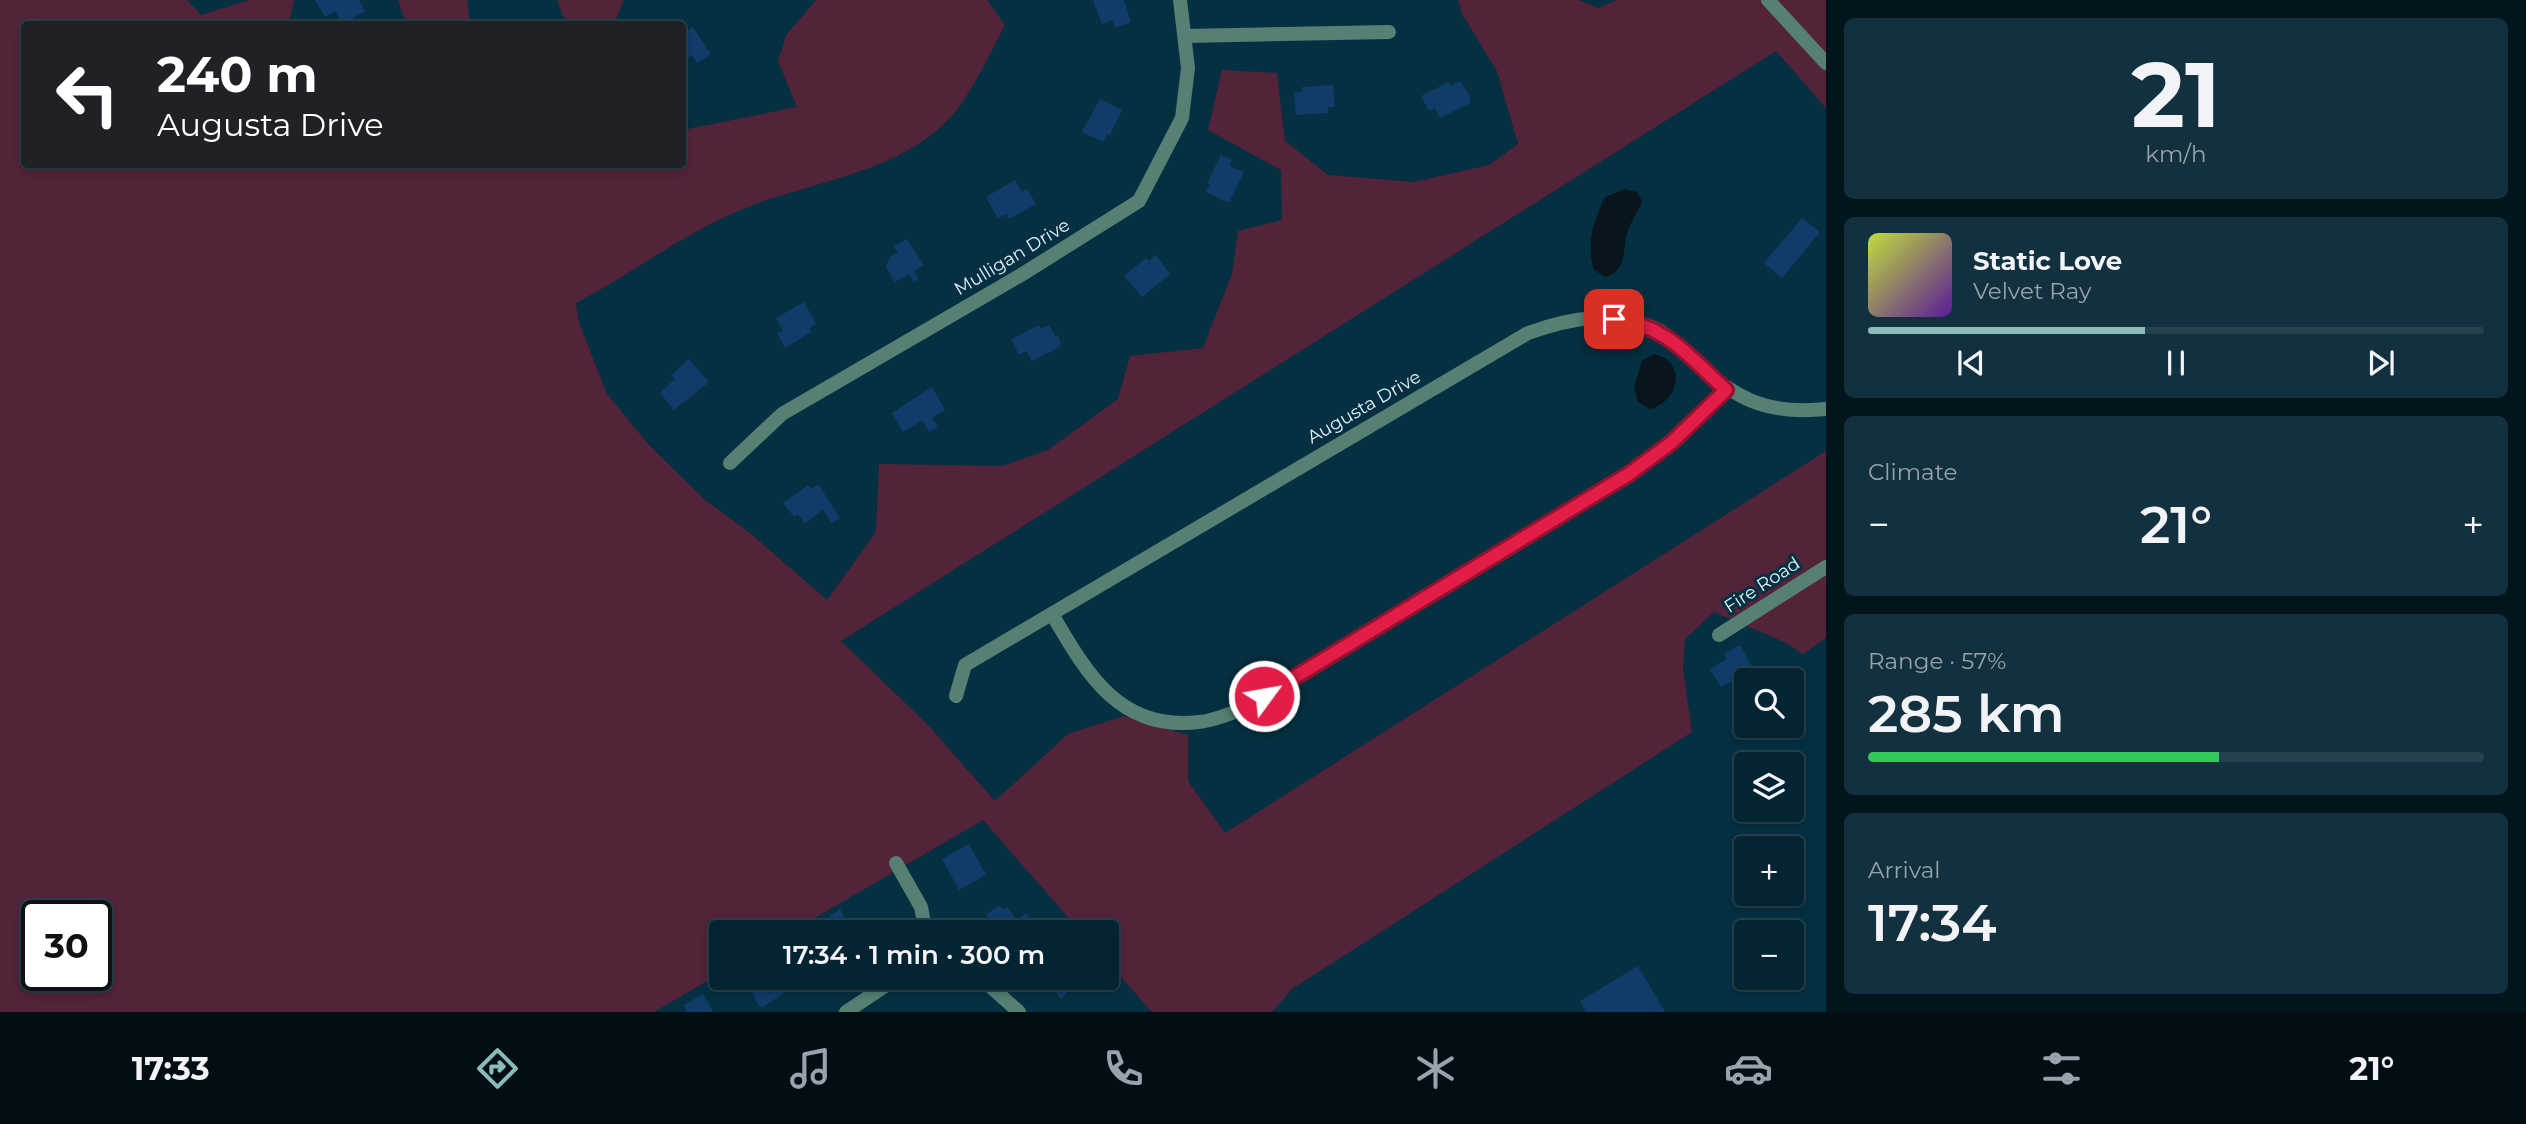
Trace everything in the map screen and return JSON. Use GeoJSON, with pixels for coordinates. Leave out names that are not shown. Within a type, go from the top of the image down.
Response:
{"type":"FeatureCollection","features":[{"type":"Feature","properties":{"kind":"street","name":"Mulligan Drive"},"geometry":{"type":"LineString","coordinates":[[730,463],[782,414],[1021,275],[1139,201],[1182,118],[1188,68],[1180,0]]}},
{"type":"Feature","properties":{"kind":"street"},"geometry":{"type":"LineString","coordinates":[[1768,0],[1826,63]]}},
{"type":"Feature","properties":{"kind":"street"},"geometry":{"type":"LineString","coordinates":[[1185,36],[1389,32]]}},
{"type":"Feature","properties":{"kind":"street","name":"Augusta Drive"},"geometry":{"type":"LineString","coordinates":[[956,695],[965,665],[1528,333],[1556,323],[1592,317],[1635,322],[1660,331],[1726,390],[1770,408],[1804,412],[1826,409]]}},
{"type":"Feature","properties":{"kind":"street"},"geometry":{"type":"LineString","coordinates":[[1052,614],[1082,665],[1103,692],[1129,709],[1164,722],[1200,722],[1241,710],[1629,474],[1671,443],[1726,390]]}},
{"type":"Feature","properties":{"kind":"street","name":"Fire Road"},"geometry":{"type":"LineString","coordinates":[[1719,635],[1826,567]]}},
{"type":"Feature","properties":{"kind":"street"},"geometry":{"type":"LineString","coordinates":[[896,863],[921,907],[924,920]]}},
{"type":"Feature","properties":{"kind":"street"},"geometry":{"type":"LineString","coordinates":[[846,1012],[879,990]]}},
{"type":"Feature","properties":{"kind":"street"},"geometry":{"type":"LineString","coordinates":[[995,990],[1020,1012]]}},
{"type":"Feature","properties":{"kind":"shaded area"},"geometry":{"type":"Polygon","coordinates":[[[0,0],[187,0],[201,15],[249,0],[294,0],[292,21],[21,21],[21,168],[686,168],[686,129],[797,107],[778,61],[786,35],[816,0],[987,0],[1005,25],[961,104],[941,127],[889,160],[771,199],[721,219],[576,303],[579,323],[607,394],[649,445],[705,500],[750,533],[827,600],[876,532],[879,464],[1003,466],[1048,450],[1118,399],[1130,356],[1203,348],[1232,274],[1238,231],[1282,220],[1281,170],[1208,130],[1222,70],[1277,73],[1285,141],[1328,175],[1414,182],[1489,165],[1518,144],[1497,71],[1462,14],[1458,0],[1579,0],[1598,8],[1617,0],[1826,0],[1826,108],[1776,51],[841,641],[927,724],[995,801],[1068,734],[1124,716],[1188,735],[1188,781],[1225,833],[1826,451],[1826,638],[1803,654],[1784,642],[1714,612],[1685,639],[1683,669],[1692,732],[1292,989],[1272,1012],[1152,1012],[1119,975],[1119,920],[1071,920],[983,820],[811,920],[709,920],[709,980],[654,1012],[0,1012],[0,0]]]}},
{"type":"Feature","properties":{"kind":"shaded area"},"geometry":{"type":"Polygon","coordinates":[[[398,0],[467,0],[470,21],[405,21],[398,0]]]}},
{"type":"Feature","properties":{"kind":"shaded area"},"geometry":{"type":"Polygon","coordinates":[[[557,0],[624,0],[615,21],[565,21],[557,0]]]}},
{"type":"Feature","properties":{"kind":"shaded area"},"geometry":{"type":"Polygon","coordinates":[[[1625,189],[1637,192],[1642,201],[1627,233],[1621,265],[1606,277],[1594,270],[1592,233],[1605,197],[1625,189]]]}},
{"type":"Feature","properties":{"kind":"shaded area"},"geometry":{"type":"Polygon","coordinates":[[[1654,354],[1665,358],[1672,365],[1676,382],[1668,398],[1650,409],[1638,402],[1634,387],[1642,361],[1654,354]]]}},
{"type":"Feature","properties":{"kind":"building"},"geometry":{"type":"Polygon","coordinates":[[[315,0],[359,0],[365,11],[348,21],[341,21],[335,11],[325,17],[315,0]]]}},
{"type":"Feature","properties":{"kind":"building"},"geometry":{"type":"Polygon","coordinates":[[[1093,0],[1124,0],[1131,22],[1115,28],[1112,20],[1102,24],[1093,0]]]}},
{"type":"Feature","properties":{"kind":"building"},"geometry":{"type":"Polygon","coordinates":[[[693,27],[711,54],[697,63],[692,55],[686,59],[686,31],[693,27]]]}},
{"type":"Feature","properties":{"kind":"building"},"geometry":{"type":"Polygon","coordinates":[[[1460,81],[1470,96],[1470,103],[1440,118],[1435,108],[1429,111],[1421,96],[1449,82],[1451,86],[1460,81]]]}},
{"type":"Feature","properties":{"kind":"building"},"geometry":{"type":"Polygon","coordinates":[[[1333,85],[1335,107],[1328,107],[1328,113],[1296,115],[1294,92],[1302,92],[1302,87],[1333,85]]]}},
{"type":"Feature","properties":{"kind":"building"},"geometry":{"type":"Polygon","coordinates":[[[1100,99],[1122,110],[1110,135],[1107,134],[1103,142],[1082,132],[1100,99]]]}},
{"type":"Feature","properties":{"kind":"building"},"geometry":{"type":"Polygon","coordinates":[[[1221,155],[1232,160],[1229,166],[1244,172],[1229,203],[1206,192],[1210,184],[1207,183],[1221,155]]]}},
{"type":"Feature","properties":{"kind":"building"},"geometry":{"type":"Polygon","coordinates":[[[1015,180],[1022,192],[1027,189],[1036,204],[1009,219],[1006,214],[998,219],[986,197],[1015,180]]]}},
{"type":"Feature","properties":{"kind":"building"},"geometry":{"type":"Polygon","coordinates":[[[1802,218],[1820,232],[1782,278],[1764,263],[1802,218]]]}},
{"type":"Feature","properties":{"kind":"building"},"geometry":{"type":"Polygon","coordinates":[[[907,239],[924,265],[914,271],[918,279],[914,282],[909,274],[895,282],[886,267],[890,257],[898,253],[894,246],[907,239]]]}},
{"type":"Feature","properties":{"kind":"building"},"geometry":{"type":"Polygon","coordinates":[[[1156,255],[1170,274],[1142,297],[1124,276],[1146,258],[1149,261],[1156,255]]]}},
{"type":"Feature","properties":{"kind":"building"},"geometry":{"type":"Polygon","coordinates":[[[804,302],[816,324],[809,328],[811,332],[785,348],[777,333],[783,330],[776,318],[804,302]]]}},
{"type":"Feature","properties":{"kind":"building"},"geometry":{"type":"Polygon","coordinates":[[[1039,325],[1041,329],[1049,325],[1056,337],[1058,335],[1061,346],[1032,361],[1026,351],[1019,355],[1011,339],[1039,325]]]}},
{"type":"Feature","properties":{"kind":"building"},"geometry":{"type":"Polygon","coordinates":[[[689,359],[709,382],[674,410],[660,393],[675,379],[671,375],[689,359]]]}},
{"type":"Feature","properties":{"kind":"building"},"geometry":{"type":"Polygon","coordinates":[[[932,387],[945,410],[932,418],[938,427],[929,432],[922,420],[903,432],[892,413],[932,387]]]}},
{"type":"Feature","properties":{"kind":"building"},"geometry":{"type":"Polygon","coordinates":[[[818,484],[840,518],[832,523],[823,510],[805,523],[798,514],[794,517],[783,503],[808,485],[811,489],[818,484]]]}},
{"type":"Feature","properties":{"kind":"building"},"geometry":{"type":"Polygon","coordinates":[[[1740,645],[1753,668],[1734,668],[1734,680],[1721,687],[1710,669],[1727,659],[1724,654],[1740,645]]]}},
{"type":"Feature","properties":{"kind":"building"},"geometry":{"type":"Polygon","coordinates":[[[969,844],[986,875],[959,890],[942,859],[969,844]]]}},
{"type":"Feature","properties":{"kind":"building"},"geometry":{"type":"Polygon","coordinates":[[[999,905],[1003,910],[1007,907],[1017,920],[990,920],[986,915],[999,905]]]}},
{"type":"Feature","properties":{"kind":"building"},"geometry":{"type":"Polygon","coordinates":[[[840,909],[846,920],[831,920],[829,916],[840,909]]]}},
{"type":"Feature","properties":{"kind":"building"},"geometry":{"type":"Polygon","coordinates":[[[1026,913],[1031,920],[1017,920],[1026,913]]]}},
{"type":"Feature","properties":{"kind":"building"},"geometry":{"type":"Polygon","coordinates":[[[1638,966],[1665,1012],[1586,1012],[1580,1001],[1638,966]]]}},
{"type":"Feature","properties":{"kind":"building"},"geometry":{"type":"Polygon","coordinates":[[[751,990],[788,990],[763,1007],[759,1006],[751,990]]]}},
{"type":"Feature","properties":{"kind":"building"},"geometry":{"type":"Polygon","coordinates":[[[1054,990],[1070,990],[1061,999],[1054,990]]]}},
{"type":"Feature","properties":{"kind":"building"},"geometry":{"type":"Polygon","coordinates":[[[703,994],[713,1012],[687,1012],[684,1005],[703,994]]]}},
{"type":"Feature","properties":{"kind":"route"},"geometry":{"type":"LineString","coordinates":[[1264,696],[1629,474],[1671,443],[1726,390],[1660,331],[1635,322],[1614,319]]}}]}
